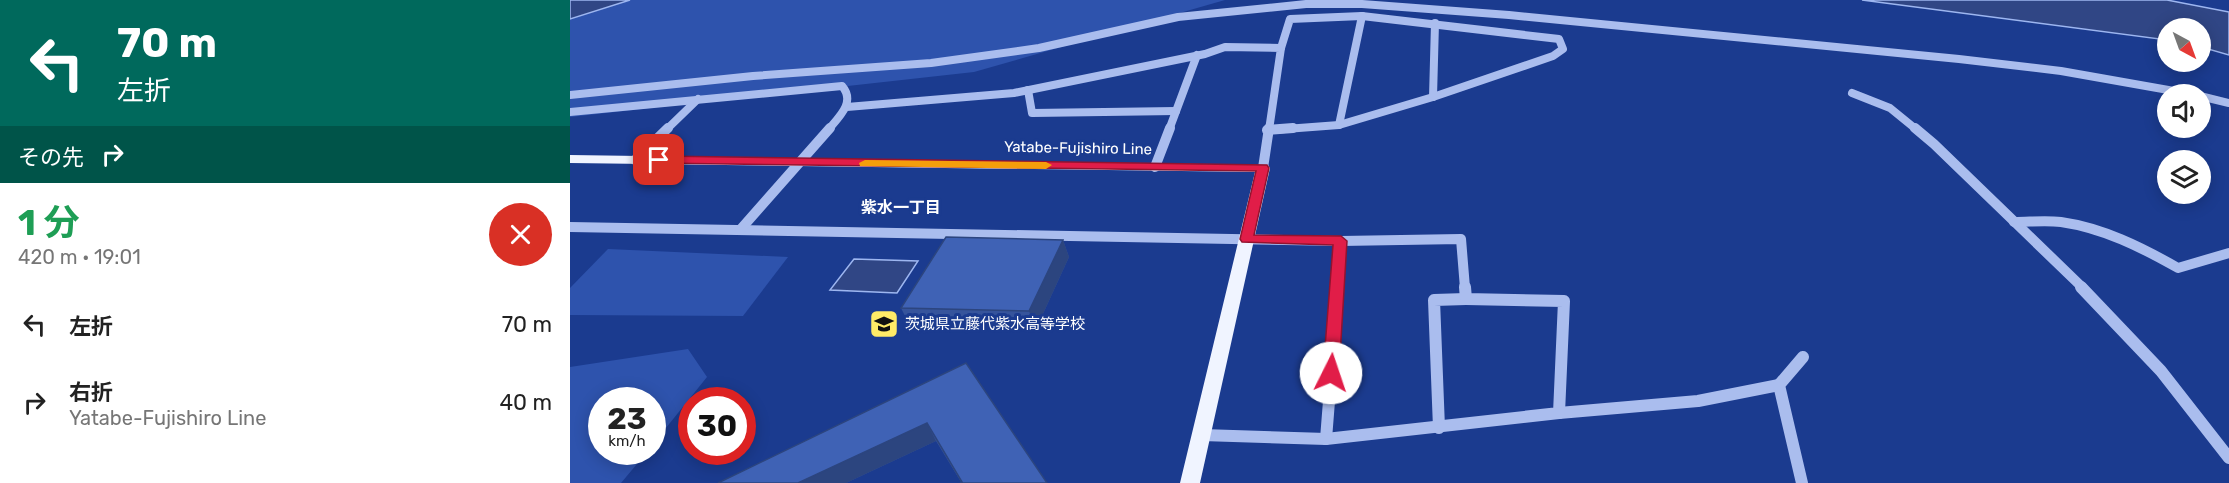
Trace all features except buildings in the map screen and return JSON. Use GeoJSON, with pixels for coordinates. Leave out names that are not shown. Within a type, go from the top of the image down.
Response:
{"type":"FeatureCollection","features":[{"type":"Feature","properties":{"kind":"main road","name":"Yatabe-Fujishiro Line"},"geometry":{"type":"LineString","coordinates":[[570,159],[1263,168]]}},
{"type":"Feature","properties":{"kind":"main road"},"geometry":{"type":"LineString","coordinates":[[1190,483],[1263,168]]}},
{"type":"Feature","properties":{"kind":"street"},"geometry":{"type":"LineString","coordinates":[[570,95],[632,87],[931,63],[1000,55],[1178,17],[1306,4],[1362,4],[1498,14],[1959,59],[2061,70],[2157,88]]}},
{"type":"Feature","properties":{"kind":"street"},"geometry":{"type":"LineString","coordinates":[[1339,125],[1362,16]]}},
{"type":"Feature","properties":{"kind":"street"},"geometry":{"type":"LineString","coordinates":[[1263,168],[1267,130],[1281,48],[1290,19],[1362,16],[1435,22],[1558,39],[1563,50],[1553,56],[1433,97],[1339,125],[1267,130]]}},
{"type":"Feature","properties":{"kind":"street"},"geometry":{"type":"LineString","coordinates":[[1433,97],[1435,22]]}},
{"type":"Feature","properties":{"kind":"street"},"geometry":{"type":"LineString","coordinates":[[847,107],[1028,90],[1197,55],[1225,47],[1281,48]]}},
{"type":"Feature","properties":{"kind":"street"},"geometry":{"type":"LineString","coordinates":[[1155,167],[1197,55]]}},
{"type":"Feature","properties":{"kind":"street"},"geometry":{"type":"LineString","coordinates":[[570,112],[842,86],[847,92],[847,107],[801,163],[740,230]]}},
{"type":"Feature","properties":{"kind":"street"},"geometry":{"type":"LineString","coordinates":[[1028,90],[1032,113],[1176,111]]}},
{"type":"Feature","properties":{"kind":"street"},"geometry":{"type":"LineString","coordinates":[[1852,93],[1890,108],[1934,144],[2106,310],[2153,362],[2229,458]]}},
{"type":"Feature","properties":{"kind":"street"},"geometry":{"type":"LineString","coordinates":[[635,160],[698,99]]}},
{"type":"Feature","properties":{"kind":"street"},"geometry":{"type":"LineString","coordinates":[[2211,99],[2229,103]]}},
{"type":"Feature","properties":{"kind":"street"},"geometry":{"type":"LineString","coordinates":[[2014,222],[2058,221],[2092,227],[2140,246],[2178,268],[2229,253]]}},
{"type":"Feature","properties":{"kind":"street"},"geometry":{"type":"LineString","coordinates":[[570,227],[1341,241],[1461,239],[1466,298]]}},
{"type":"Feature","properties":{"kind":"street"},"geometry":{"type":"LineString","coordinates":[[1326,439],[1341,241]]}},
{"type":"Feature","properties":{"kind":"street"},"geometry":{"type":"LineString","coordinates":[[1439,428],[1434,300],[1466,298],[1564,301],[1559,413]]}},
{"type":"Feature","properties":{"kind":"street"},"geometry":{"type":"LineString","coordinates":[[1202,435],[1326,439],[1559,413],[1698,401],[1779,385],[1803,357]]}},
{"type":"Feature","properties":{"kind":"street"},"geometry":{"type":"LineString","coordinates":[[1779,385],[1802,483]]}},
{"type":"Feature","properties":{"kind":"shaded area"},"geometry":{"type":"Polygon","coordinates":[[[570,0],[630,0],[570,19],[570,0]]]}},
{"type":"Feature","properties":{"kind":"shaded area"},"geometry":{"type":"Polygon","coordinates":[[[630,0],[1225,0],[974,72],[570,117],[570,19],[630,0]]]}},
{"type":"Feature","properties":{"kind":"shaded area"},"geometry":{"type":"Polygon","coordinates":[[[1862,0],[2167,0],[2229,12],[2229,55],[2211,50],[2211,18],[2157,18],[2157,39],[1862,0]]]}},
{"type":"Feature","properties":{"kind":"shaded area"},"geometry":{"type":"Polygon","coordinates":[[[608,249],[788,257],[743,316],[570,315],[570,288],[608,249]]]}},
{"type":"Feature","properties":{"kind":"shaded area"},"geometry":{"type":"Polygon","coordinates":[[[854,259],[918,261],[897,293],[830,290],[854,259]]]}},
{"type":"Feature","properties":{"kind":"shaded area"},"geometry":{"type":"Polygon","coordinates":[[[688,349],[707,377],[699,387],[678,387],[678,413],[666,428],[666,387],[588,387],[588,465],[636,465],[621,483],[570,483],[570,367],[688,349]]]}},
{"type":"Feature","properties":{"kind":"slow traffic"},"geometry":{"type":"LineString","coordinates":[[865,163],[1046,165]]}},
{"type":"Feature","properties":{"kind":"place","name":"茨城県立藤代紫水高等学校"},"geometry":{"type":"Point","coordinates":[884,324]}},
{"type":"Feature","properties":{"kind":"district","name":"紫水一丁目"},"geometry":{"type":"Point","coordinates":[901,207]}},
{"type":"Feature","properties":{"kind":"route"},"geometry":{"type":"LineString","coordinates":[[659,160],[1263,168],[1246,239],[1341,241],[1331,373]]}}]}
